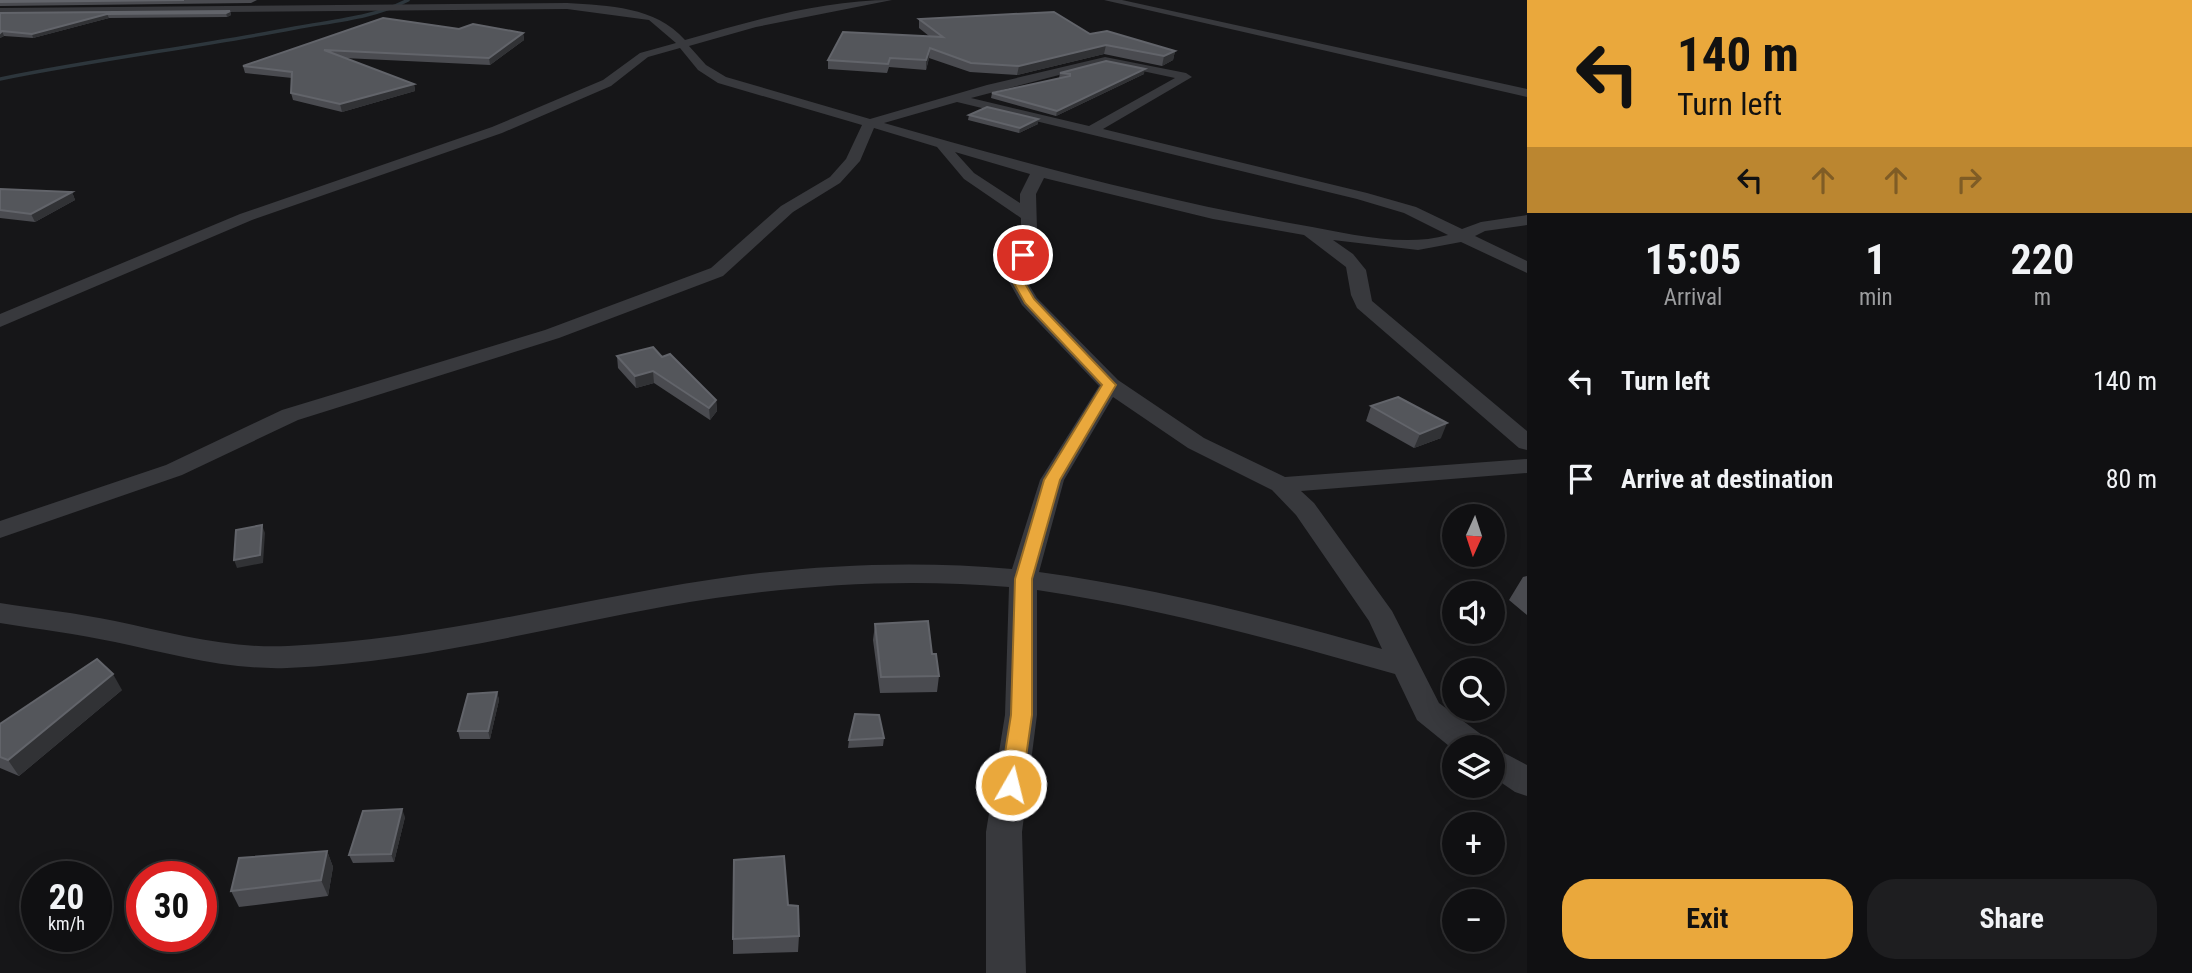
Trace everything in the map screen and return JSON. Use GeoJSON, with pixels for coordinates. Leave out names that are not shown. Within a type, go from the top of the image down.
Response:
{"type":"FeatureCollection","features":[{"type":"Feature","properties":{"kind":"street"},"geometry":{"type":"LineString","coordinates":[[0,9],[38,0]]}},
{"type":"Feature","properties":{"kind":"street"},"geometry":{"type":"LineString","coordinates":[[0,321],[246,217],[497,130],[607,83],[644,55],[754,24],[847,4],[887,0]]}},
{"type":"Feature","properties":{"kind":"street"},"geometry":{"type":"LineString","coordinates":[[1109,0],[1527,93]]}},
{"type":"Feature","properties":{"kind":"street"},"geometry":{"type":"LineString","coordinates":[[0,9],[597,3],[653,19],[672,31],[681,45],[710,75],[1039,172],[1213,214],[1399,245],[1449,241],[1481,227],[1527,220]]}},
{"type":"Feature","properties":{"kind":"street"},"geometry":{"type":"LineString","coordinates":[[869,123],[1105,60],[1186,77],[1090,131]]}},
{"type":"Feature","properties":{"kind":"street"},"geometry":{"type":"LineString","coordinates":[[956,98],[1362,196],[1409,210],[1527,268]]}},
{"type":"Feature","properties":{"kind":"street"},"geometry":{"type":"LineString","coordinates":[[0,530],[174,470],[290,415],[552,334],[717,272],[788,209],[835,180],[853,161],[869,123]]}},
{"type":"Feature","properties":{"kind":"street"},"geometry":{"type":"LineString","coordinates":[[942,143],[951,162],[968,177],[1029,216]]}},
{"type":"Feature","properties":{"kind":"street"},"geometry":{"type":"LineString","coordinates":[[1039,172],[1028,194],[1029,230],[1017,280],[1029,300],[1110,385],[1196,443],[1281,485],[1305,509],[1382,618],[1428,711],[1459,735]]}},
{"type":"Feature","properties":{"kind":"street"},"geometry":{"type":"LineString","coordinates":[[1305,230],[1353,264],[1359,275],[1358,289],[1364,304],[1527,443]]}},
{"type":"Feature","properties":{"kind":"street"},"geometry":{"type":"LineString","coordinates":[[1006,973],[1004,832],[1021,715],[1023,579],[1052,480],[1110,385]]}},
{"type":"Feature","properties":{"kind":"street"},"geometry":{"type":"LineString","coordinates":[[1281,485],[1527,466]]}},
{"type":"Feature","properties":{"kind":"street"},"geometry":{"type":"LineString","coordinates":[[0,612],[111,631],[199,650],[286,657],[380,648],[797,576],[895,572],[1023,579],[1105,590],[1271,627],[1405,666]]}},
{"type":"Feature","properties":{"kind":"street"},"geometry":{"type":"LineString","coordinates":[[1505,768],[1527,782]]}},
{"type":"Feature","properties":{"kind":"building"},"geometry":{"type":"Polygon","coordinates":[[[0,0],[184,0],[0,2],[0,0]]]}},
{"type":"Feature","properties":{"kind":"building"},"geometry":{"type":"Polygon","coordinates":[[[230,11],[107,14],[32,34],[0,33],[0,13],[230,11]]]}},
{"type":"Feature","properties":{"kind":"building"},"geometry":{"type":"Polygon","coordinates":[[[1054,12],[1090,34],[1107,31],[1175,51],[1164,56],[1106,45],[1019,66],[971,63],[930,48],[926,60],[890,58],[888,64],[828,60],[843,32],[943,37],[919,19],[1054,12]]]}},
{"type":"Feature","properties":{"kind":"building"},"geometry":{"type":"Polygon","coordinates":[[[383,18],[459,29],[473,24],[523,33],[489,58],[324,50],[414,84],[340,104],[291,93],[292,72],[243,66],[383,18]]]}},
{"type":"Feature","properties":{"kind":"building"},"geometry":{"type":"Polygon","coordinates":[[[1106,61],[1145,69],[1057,111],[992,93],[1070,76],[1060,73],[1106,61]]]}},
{"type":"Feature","properties":{"kind":"building"},"geometry":{"type":"Polygon","coordinates":[[[987,107],[1038,119],[1020,128],[969,115],[987,107]]]}},
{"type":"Feature","properties":{"kind":"building"},"geometry":{"type":"Polygon","coordinates":[[[0,189],[72,192],[31,214],[0,210],[0,189]]]}},
{"type":"Feature","properties":{"kind":"building"},"geometry":{"type":"Polygon","coordinates":[[[653,347],[662,357],[670,354],[716,400],[709,408],[653,371],[635,376],[617,356],[653,347]]]}},
{"type":"Feature","properties":{"kind":"building"},"geometry":{"type":"Polygon","coordinates":[[[1398,397],[1447,423],[1420,434],[1371,406],[1398,397]]]}},
{"type":"Feature","properties":{"kind":"building"},"geometry":{"type":"Polygon","coordinates":[[[262,525],[260,555],[234,560],[236,530],[262,525]]]}},
{"type":"Feature","properties":{"kind":"building"},"geometry":{"type":"Polygon","coordinates":[[[928,621],[932,654],[936,654],[939,676],[881,677],[875,624],[928,621]]]}},
{"type":"Feature","properties":{"kind":"building"},"geometry":{"type":"Polygon","coordinates":[[[97,659],[113,674],[8,760],[0,757],[0,724],[97,659]]]}},
{"type":"Feature","properties":{"kind":"building"},"geometry":{"type":"Polygon","coordinates":[[[497,692],[488,731],[458,731],[468,694],[497,692]]]}},
{"type":"Feature","properties":{"kind":"building"},"geometry":{"type":"Polygon","coordinates":[[[855,714],[879,715],[884,738],[849,740],[855,714]]]}},
{"type":"Feature","properties":{"kind":"building"},"geometry":{"type":"Polygon","coordinates":[[[402,809],[391,854],[349,855],[363,811],[402,809]]]}},
{"type":"Feature","properties":{"kind":"building"},"geometry":{"type":"Polygon","coordinates":[[[327,851],[321,880],[231,891],[239,858],[327,851]]]}},
{"type":"Feature","properties":{"kind":"building"},"geometry":{"type":"Polygon","coordinates":[[[784,856],[788,905],[798,906],[799,936],[733,939],[734,860],[784,856]]]}},
{"type":"Feature","properties":{"kind":"waterway"},"geometry":{"type":"LineString","coordinates":[[0,79],[353,18],[408,0]]}},
{"type":"Feature","properties":{"kind":"route"},"geometry":{"type":"LineString","coordinates":[[1011,785],[1021,715],[1023,579],[1052,480],[1110,385],[1029,300],[1017,280],[1023,255]]}}]}
